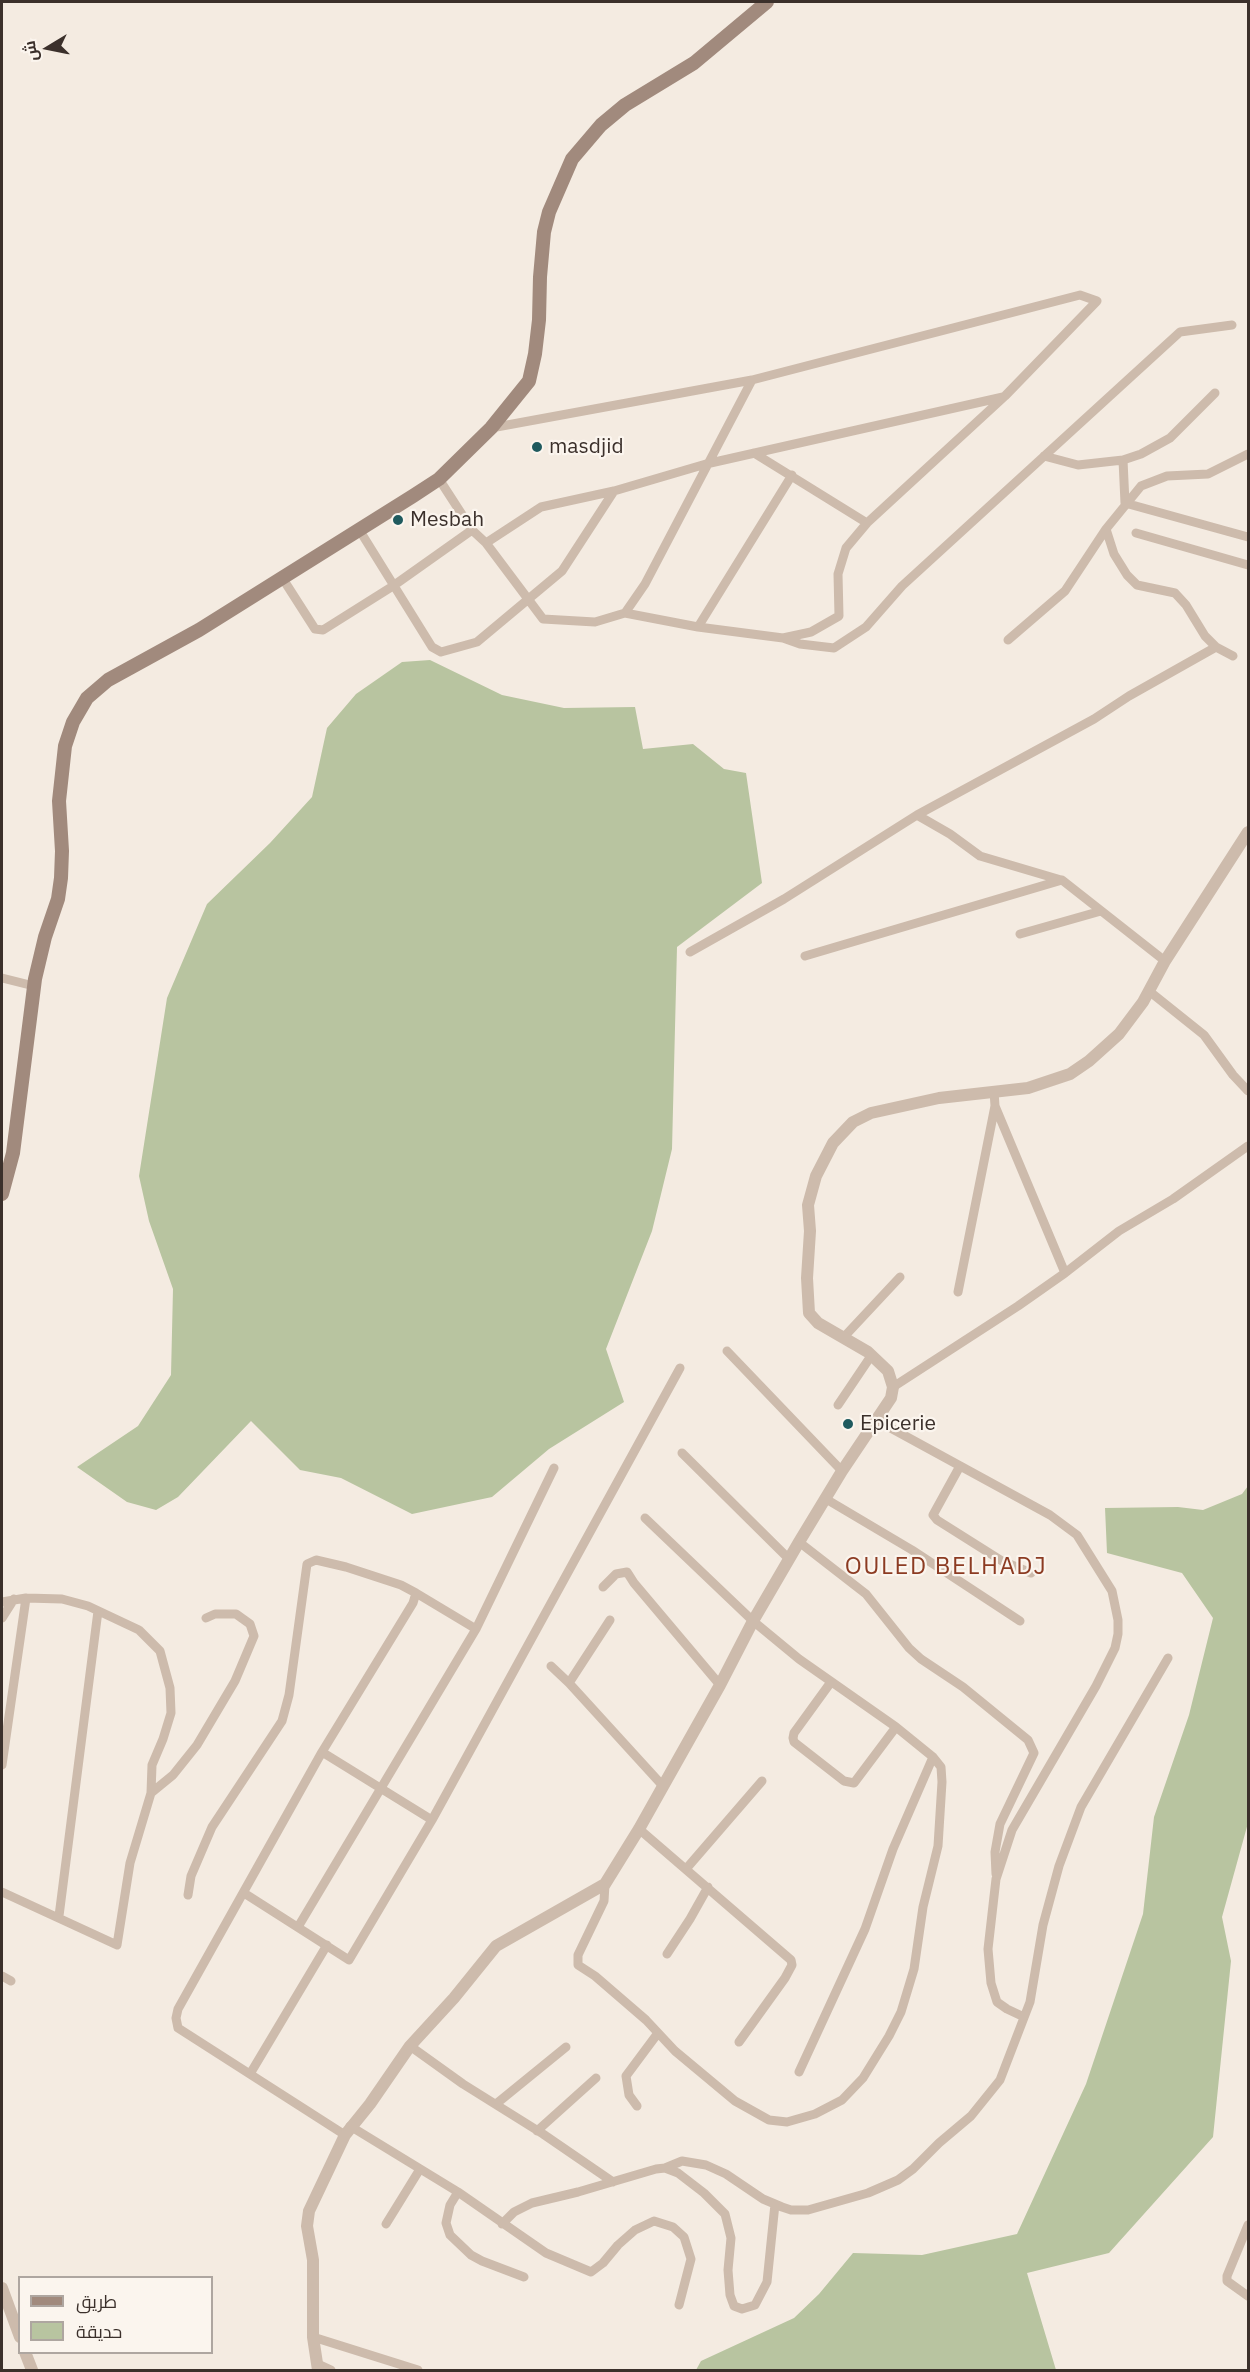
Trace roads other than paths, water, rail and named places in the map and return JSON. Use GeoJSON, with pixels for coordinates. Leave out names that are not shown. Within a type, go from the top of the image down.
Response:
{"type":"FeatureCollection","features":[{"type":"Feature","properties":{"kind":"main road"},"geometry":{"type":"LineString","coordinates":[[2,1194],[13,1153],[34,986],[45,937],[58,899],[61,878],[59,801],[65,746],[73,722],[87,698],[108,680],[199,630],[283,579],[439,479],[491,428],[529,381],[539,320],[544,232],[549,212],[572,159],[601,125],[625,105],[694,63],[767,2]]}},
{"type":"Feature","properties":{"kind":"street"},"geometry":{"type":"LineString","coordinates":[[491,428],[752,380],[1080,294],[1097,301],[1005,396],[867,523],[846,548],[838,574],[839,616],[812,632],[783,638]]}},
{"type":"Feature","properties":{"kind":"street"},"geometry":{"type":"LineString","coordinates":[[439,479],[472,530],[486,543],[543,619],[595,622],[625,614],[834,648],[866,627],[902,586],[1180,332],[1232,325]]}},
{"type":"Feature","properties":{"kind":"street"},"geometry":{"type":"LineString","coordinates":[[625,614],[645,584],[752,380]]}},
{"type":"Feature","properties":{"kind":"street"},"geometry":{"type":"LineString","coordinates":[[1044,456],[1078,465],[1123,460],[1141,454],[1170,438],[1215,393]]}},
{"type":"Feature","properties":{"kind":"street"},"geometry":{"type":"LineString","coordinates":[[486,543],[541,507],[614,491],[706,464],[1005,396]]}},
{"type":"Feature","properties":{"kind":"street"},"geometry":{"type":"LineString","coordinates":[[754,453],[867,523]]}},
{"type":"Feature","properties":{"kind":"street"},"geometry":{"type":"LineString","coordinates":[[1008,640],[1065,591],[1125,503],[1141,486],[1167,476],[1208,474],[1248,454]]}},
{"type":"Feature","properties":{"kind":"street"},"geometry":{"type":"LineString","coordinates":[[1123,460],[1125,503]]}},
{"type":"Feature","properties":{"kind":"street"},"geometry":{"type":"LineString","coordinates":[[698,627],[792,475]]}},
{"type":"Feature","properties":{"kind":"street"},"geometry":{"type":"LineString","coordinates":[[360,531],[432,647],[441,652],[477,642],[562,571],[614,491]]}},
{"type":"Feature","properties":{"kind":"street"},"geometry":{"type":"LineString","coordinates":[[1125,503],[1248,537]]}},
{"type":"Feature","properties":{"kind":"street"},"geometry":{"type":"LineString","coordinates":[[283,579],[315,629],[323,630],[393,586],[472,530]]}},
{"type":"Feature","properties":{"kind":"street"},"geometry":{"type":"LineString","coordinates":[[1106,530],[1114,554],[1127,575],[1137,585],[1175,593],[1186,605],[1205,636],[1216,647],[1233,656]]}},
{"type":"Feature","properties":{"kind":"street"},"geometry":{"type":"LineString","coordinates":[[1136,533],[1248,565]]}},
{"type":"Feature","properties":{"kind":"street"},"geometry":{"type":"LineString","coordinates":[[690,952],[784,899],[917,815],[1094,719],[1129,696],[1216,647]]}},
{"type":"Feature","properties":{"kind":"street"},"geometry":{"type":"LineString","coordinates":[[917,815],[950,834],[980,856],[1062,880],[1165,961]]}},
{"type":"Feature","properties":{"kind":"street"},"geometry":{"type":"LineString","coordinates":[[645,1518],[753,1621],[799,1659],[896,1727],[933,1757],[941,1767],[938,1846],[923,1907],[914,1969],[898,2019],[863,2079],[842,2100],[815,2114],[787,2122],[777,2122],[760,2116],[735,2101],[675,2051],[658,2032],[603,1983],[578,1965],[578,1955],[604,1901],[605,1884],[639,1829],[720,1685],[753,1621],[799,1542],[891,1398],[893,1387],[888,1371],[871,1356],[818,1323],[809,1313],[808,1205],[816,1176],[833,1143],[853,1122],[871,1113],[939,1098],[1028,1088],[1070,1074],[1089,1061],[1119,1035],[1143,1002],[1165,961],[1248,832]]}},
{"type":"Feature","properties":{"kind":"street"},"geometry":{"type":"LineString","coordinates":[[805,957],[1062,880]]}},
{"type":"Feature","properties":{"kind":"street"},"geometry":{"type":"LineString","coordinates":[[1020,934],[1101,910]]}},
{"type":"Feature","properties":{"kind":"street"},"geometry":{"type":"LineString","coordinates":[[2,978],[34,986]]}},
{"type":"Feature","properties":{"kind":"street"},"geometry":{"type":"LineString","coordinates":[[1149,991],[1204,1035],[1248,1091]]}},
{"type":"Feature","properties":{"kind":"street"},"geometry":{"type":"LineString","coordinates":[[958,1292],[995,1106],[994,1091]]}},
{"type":"Feature","properties":{"kind":"street"},"geometry":{"type":"LineString","coordinates":[[995,1106],[1065,1273]]}},
{"type":"Feature","properties":{"kind":"street"},"geometry":{"type":"LineString","coordinates":[[893,1387],[1065,1273],[1119,1231],[1173,1199],[1248,1146]]}},
{"type":"Feature","properties":{"kind":"street"},"geometry":{"type":"LineString","coordinates":[[843,1338],[900,1277]]}},
{"type":"Feature","properties":{"kind":"street"},"geometry":{"type":"LineString","coordinates":[[727,1351],[842,1472]]}},
{"type":"Feature","properties":{"kind":"street"},"geometry":{"type":"LineString","coordinates":[[838,1405],[871,1356]]}},
{"type":"Feature","properties":{"kind":"street"},"geometry":{"type":"LineString","coordinates":[[244,1893],[349,1960],[432,1820],[680,1368]]}},
{"type":"Feature","properties":{"kind":"street"},"geometry":{"type":"LineString","coordinates":[[876,1420],[1050,1515],[1077,1535],[1113,1591],[1118,1634],[1108,1665],[1012,1830],[996,1879]]}},
{"type":"Feature","properties":{"kind":"street"},"geometry":{"type":"LineString","coordinates":[[682,1453],[789,1559]]}},
{"type":"Feature","properties":{"kind":"street"},"geometry":{"type":"LineString","coordinates":[[960,1466],[933,1515],[937,1520],[1002,1561],[1031,1574]]}},
{"type":"Feature","properties":{"kind":"street"},"geometry":{"type":"LineString","coordinates":[[298,1927],[476,1629],[554,1468]]}},
{"type":"Feature","properties":{"kind":"street"},"geometry":{"type":"LineString","coordinates":[[826,1499],[912,1550],[1020,1621]]}},
{"type":"Feature","properties":{"kind":"street"},"geometry":{"type":"LineString","coordinates":[[799,1542],[866,1594],[909,1648],[921,1659],[963,1687],[1028,1740],[1034,1753],[999,1824],[995,1851],[996,1879],[988,1949],[991,1983],[997,2002],[1024,2017]]}},
{"type":"Feature","properties":{"kind":"street"},"geometry":{"type":"LineString","coordinates":[[189,1895],[191,1876],[212,1827],[282,1721],[289,1695],[307,1564],[316,1560],[401,1585],[476,1629]]}},
{"type":"Feature","properties":{"kind":"street"},"geometry":{"type":"LineString","coordinates":[[603,1587],[616,1574],[627,1572],[720,1685]]}},
{"type":"Feature","properties":{"kind":"street"},"geometry":{"type":"LineString","coordinates":[[416,1593],[413,1603],[322,1752],[178,2009],[176,2018],[178,2028],[250,2074],[458,2192],[546,2253],[591,2272],[603,2264],[618,2244],[634,2230],[654,2221],[673,2227],[684,2237],[691,2259],[679,2305]]}},
{"type":"Feature","properties":{"kind":"street"},"geometry":{"type":"LineString","coordinates":[[2,1765],[26,1598]]}},
{"type":"Feature","properties":{"kind":"street"},"geometry":{"type":"LineString","coordinates":[[2,1602],[26,1598],[62,1599],[88,1606],[140,1630],[160,1651],[170,1688],[171,1713],[152,1765],[151,1793],[130,1863],[117,1945],[59,1916],[2,1892]]}},
{"type":"Feature","properties":{"kind":"street"},"geometry":{"type":"LineString","coordinates":[[2,1618],[14,1599]]}},
{"type":"Feature","properties":{"kind":"street"},"geometry":{"type":"LineString","coordinates":[[59,1916],[98,1611]]}},
{"type":"Feature","properties":{"kind":"street"},"geometry":{"type":"LineString","coordinates":[[151,1793],[173,1775],[197,1745],[236,1681],[254,1636],[250,1624],[236,1614],[215,1614],[206,1618]]}},
{"type":"Feature","properties":{"kind":"street"},"geometry":{"type":"LineString","coordinates":[[569,1683],[610,1620]]}},
{"type":"Feature","properties":{"kind":"street"},"geometry":{"type":"LineString","coordinates":[[502,2224],[514,2212],[532,2203],[649,2170],[665,2168],[682,2161],[706,2165],[726,2174],[763,2199],[791,2210],[817,2208],[868,2193],[905,2175],[971,2116],[995,2088],[1024,2017],[1034,1983],[1043,1925],[1059,1866],[1081,1807],[1168,1658]]}},
{"type":"Feature","properties":{"kind":"street"},"geometry":{"type":"LineString","coordinates":[[551,1666],[662,1785]]}},
{"type":"Feature","properties":{"kind":"street"},"geometry":{"type":"LineString","coordinates":[[831,1682],[794,1733],[793,1738],[794,1742],[844,1780],[854,1783],[896,1727]]}},
{"type":"Feature","properties":{"kind":"street"},"geometry":{"type":"LineString","coordinates":[[322,1752],[432,1820]]}},
{"type":"Feature","properties":{"kind":"street"},"geometry":{"type":"LineString","coordinates":[[799,2072],[866,1929],[893,1849],[933,1757]]}},
{"type":"Feature","properties":{"kind":"street"},"geometry":{"type":"LineString","coordinates":[[686,1869],[762,1781]]}},
{"type":"Feature","properties":{"kind":"street"},"geometry":{"type":"LineString","coordinates":[[639,1829],[791,1960],[792,1965],[785,1978],[739,2042]]}},
{"type":"Feature","properties":{"kind":"street"},"geometry":{"type":"LineString","coordinates":[[331,2370],[318,2367],[313,2337],[313,2260],[307,2226],[309,2211],[347,2130],[370,2104],[410,2046],[496,1946],[605,1884]]}},
{"type":"Feature","properties":{"kind":"street"},"geometry":{"type":"LineString","coordinates":[[667,1954],[708,1887]]}},
{"type":"Feature","properties":{"kind":"street"},"geometry":{"type":"LineString","coordinates":[[250,2074],[327,1945]]}},
{"type":"Feature","properties":{"kind":"street"},"geometry":{"type":"LineString","coordinates":[[2,1976],[11,1981]]}},
{"type":"Feature","properties":{"kind":"street"},"geometry":{"type":"LineString","coordinates":[[637,2106],[629,2095],[626,2076],[658,2032]]}},
{"type":"Feature","properties":{"kind":"street"},"geometry":{"type":"LineString","coordinates":[[410,2046],[463,2084],[496,2103],[613,2182]]}},
{"type":"Feature","properties":{"kind":"street"},"geometry":{"type":"LineString","coordinates":[[496,2103],[566,2047]]}},
{"type":"Feature","properties":{"kind":"street"},"geometry":{"type":"LineString","coordinates":[[537,2131],[596,2078]]}},
{"type":"Feature","properties":{"kind":"street"},"geometry":{"type":"LineString","coordinates":[[665,2168],[678,2173],[704,2193],[725,2214],[731,2238],[729,2286],[731,2301],[737,2308],[748,2308],[755,2305],[767,2282],[775,2204]]}},
{"type":"Feature","properties":{"kind":"street"},"geometry":{"type":"LineString","coordinates":[[386,2224],[420,2169]]}},
{"type":"Feature","properties":{"kind":"street"},"geometry":{"type":"LineString","coordinates":[[458,2192],[450,2205],[446,2223],[450,2235],[471,2255],[524,2277]]}},
{"type":"Feature","properties":{"kind":"street"},"geometry":{"type":"LineString","coordinates":[[1248,2225],[1227,2281],[1248,2296]]}},
{"type":"Feature","properties":{"kind":"street"},"geometry":{"type":"LineString","coordinates":[[2,2288],[18,2332]]}},
{"type":"Feature","properties":{"kind":"street"},"geometry":{"type":"LineString","coordinates":[[313,2337],[418,2370]]}},
{"type":"Feature","properties":{"kind":"street"},"geometry":{"type":"LineString","coordinates":[[26,2354],[32,2370]]}},
{"type":"Feature","properties":{"kind":"place","name":"masdjid"},"geometry":{"type":"Point","coordinates":[537,447]}},
{"type":"Feature","properties":{"kind":"place","name":"Mesbah"},"geometry":{"type":"Point","coordinates":[398,520]}},
{"type":"Feature","properties":{"kind":"place","name":"Epicerie"},"geometry":{"type":"Point","coordinates":[848,1424]}},
{"type":"Feature","properties":{"kind":"district","name":"OULED BELHADJ"},"geometry":{"type":"Point","coordinates":[946,1567]}}]}
